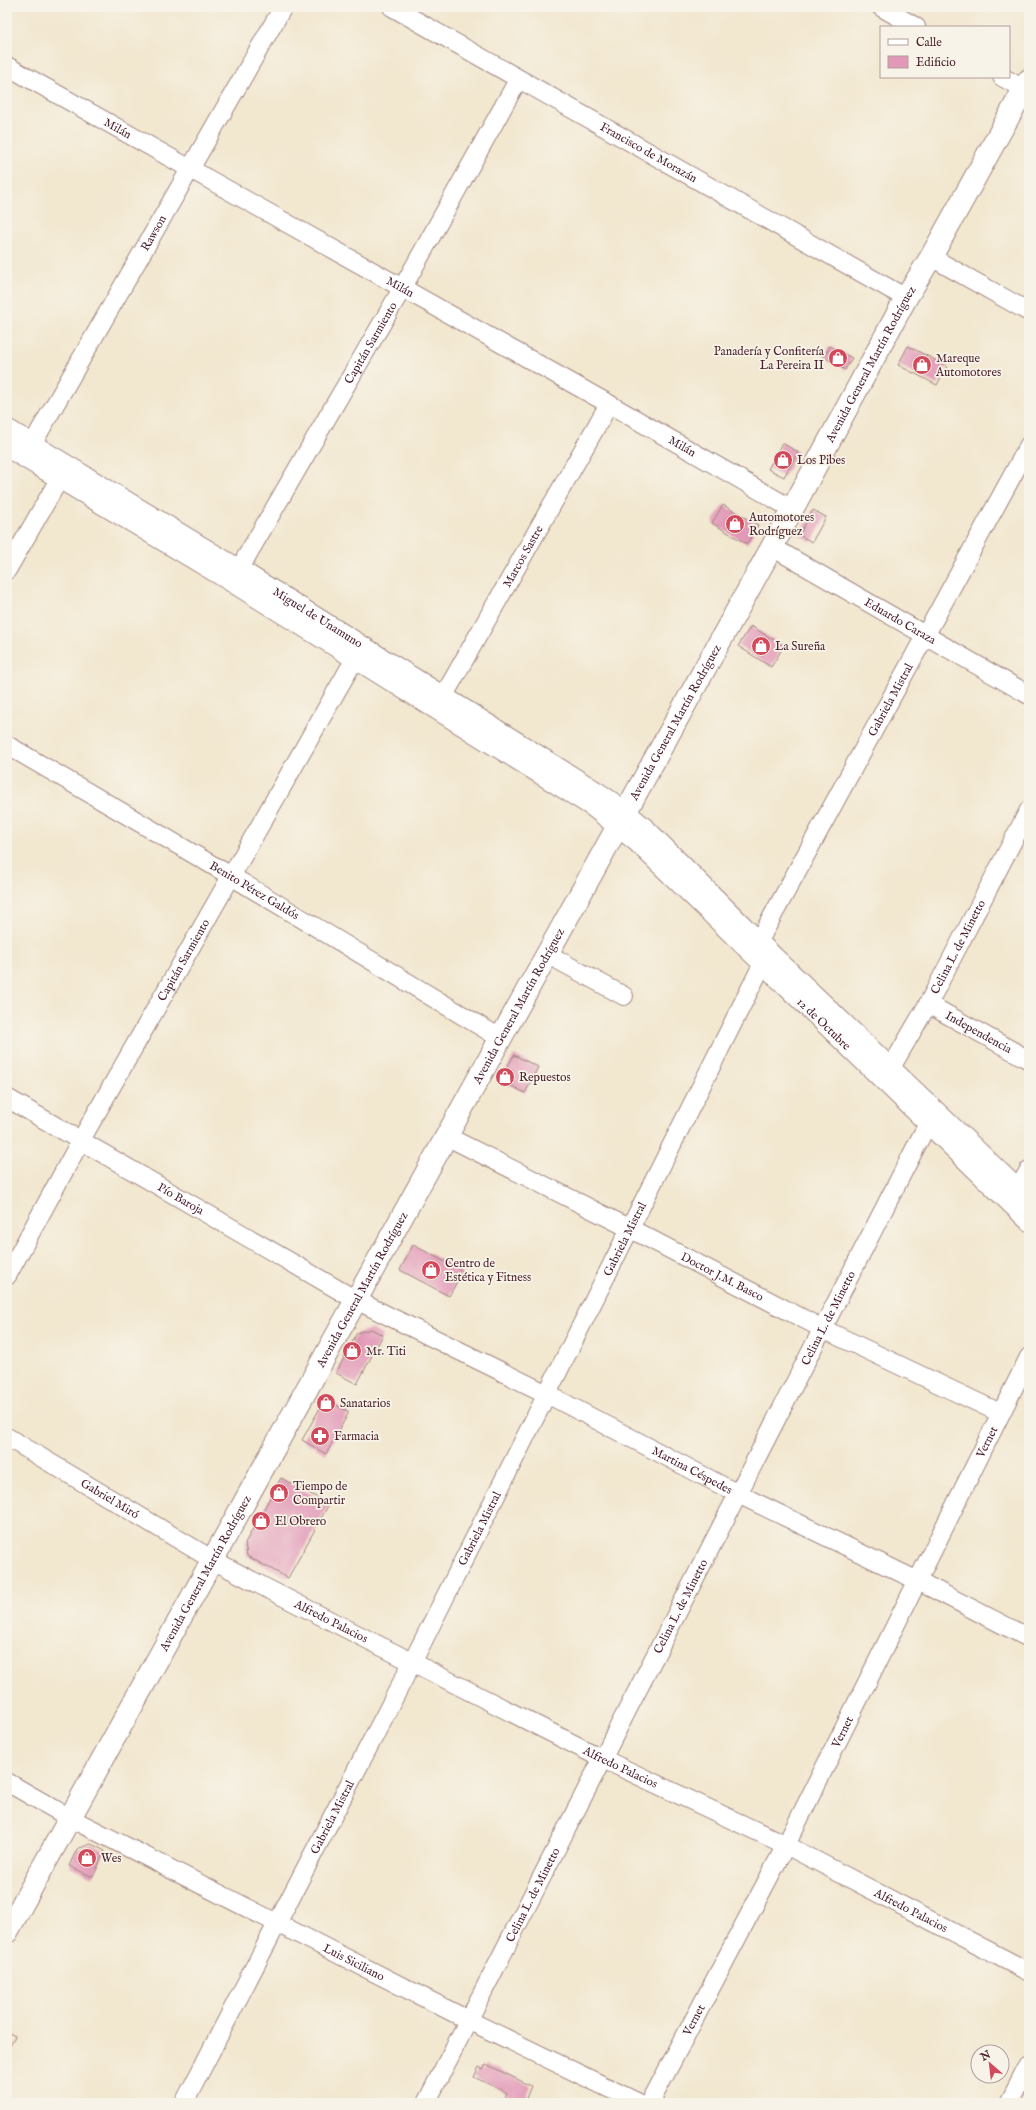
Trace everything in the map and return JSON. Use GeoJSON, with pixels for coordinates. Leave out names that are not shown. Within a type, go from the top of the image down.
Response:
{"type":"FeatureCollection","features":[{"type":"Feature","properties":{"kind":"main road","name":"Avenida General Martín Rodríguez"},"geometry":{"type":"LineString","coordinates":[[7,1932],[772,547],[906,298],[931,257],[1026,85]]}},
{"type":"Feature","properties":{"kind":"street","name":"Rawson"},"geometry":{"type":"LineString","coordinates":[[29,451],[283,7]]}},
{"type":"Feature","properties":{"kind":"street","name":"Francisco de Morazán"},"geometry":{"type":"LineString","coordinates":[[392,7],[518,80],[906,298]]}},
{"type":"Feature","properties":{"kind":"street"},"geometry":{"type":"LineString","coordinates":[[881,7],[914,26]]}},
{"type":"Feature","properties":{"kind":"street","name":"Milán"},"geometry":{"type":"LineString","coordinates":[[7,66],[403,287],[792,509]]}},
{"type":"Feature","properties":{"kind":"street"},"geometry":{"type":"LineString","coordinates":[[1005,78],[1026,85]]}},
{"type":"Feature","properties":{"kind":"street","name":"Capitán Sarmiento"},"geometry":{"type":"LineString","coordinates":[[236,576],[403,287],[518,80]]}},
{"type":"Feature","properties":{"kind":"street"},"geometry":{"type":"LineString","coordinates":[[931,257],[1029,312]]}},
{"type":"Feature","properties":{"kind":"street","name":"Marcos Sastre"},"geometry":{"type":"LineString","coordinates":[[440,702],[609,404]]}},
{"type":"Feature","properties":{"kind":"street","name":"Miguel de Unamuno"},"geometry":{"type":"LineString","coordinates":[[7,428],[29,451],[236,576],[440,702],[621,819]]}},
{"type":"Feature","properties":{"kind":"street","name":"Gabriela Mistral"},"geometry":{"type":"LineString","coordinates":[[184,2103],[413,1661],[631,1229],[760,953],[924,636],[1029,445]]}},
{"type":"Feature","properties":{"kind":"street","name":"Miguel de Unamuno"},"geometry":{"type":"LineString","coordinates":[[7,448],[29,451]]}},
{"type":"Feature","properties":{"kind":"street"},"geometry":{"type":"LineString","coordinates":[[7,570],[63,472]]}},
{"type":"Feature","properties":{"kind":"street","name":"Eduardo Caraza"},"geometry":{"type":"LineString","coordinates":[[772,547],[924,636],[1029,695]]}},
{"type":"Feature","properties":{"kind":"street","name":"Capitán Sarmiento"},"geometry":{"type":"LineString","coordinates":[[7,1276],[81,1140],[358,652]]}},
{"type":"Feature","properties":{"kind":"street","name":"Benito Pérez Galdós"},"geometry":{"type":"LineString","coordinates":[[7,745],[231,876],[500,1038]]}},
{"type":"Feature","properties":{"kind":"street","name":"Celina L. de Minetto"},"geometry":{"type":"LineString","coordinates":[[885,1071],[928,1004],[1029,810]]}},
{"type":"Feature","properties":{"kind":"street","name":"12 de Octubre"},"geometry":{"type":"LineString","coordinates":[[621,819],[647,829],[760,953],[885,1071],[933,1119],[1029,1222]]}},
{"type":"Feature","properties":{"kind":"street"},"geometry":{"type":"LineString","coordinates":[[547,954],[624,996]]}},
{"type":"Feature","properties":{"kind":"street","name":"Independencia"},"geometry":{"type":"LineString","coordinates":[[928,1004],[1029,1060]]}},
{"type":"Feature","properties":{"kind":"street","name":"Pío Baroja"},"geometry":{"type":"LineString","coordinates":[[7,1098],[356,1300]]}},
{"type":"Feature","properties":{"kind":"street","name":"12 de Octubre"},"geometry":{"type":"LineString","coordinates":[[933,1119],[1024,1194]]}},
{"type":"Feature","properties":{"kind":"street","name":"Celina L. de Minetto"},"geometry":{"type":"LineString","coordinates":[[426,2103],[823,1329],[933,1119]]}},
{"type":"Feature","properties":{"kind":"street","name":"Doctor J.M. Basco"},"geometry":{"type":"LineString","coordinates":[[446,1136],[631,1229],[823,1329],[1000,1413]]}},
{"type":"Feature","properties":{"kind":"street"},"geometry":{"type":"LineString","coordinates":[[1024,1194],[1029,1170]]}},
{"type":"Feature","properties":{"kind":"street","name":"Martina Céspedes"},"geometry":{"type":"LineString","coordinates":[[356,1300],[547,1394],[738,1494],[916,1580],[1029,1638]]}},
{"type":"Feature","properties":{"kind":"street","name":"Vernet"},"geometry":{"type":"LineString","coordinates":[[650,2103],[786,1845],[916,1580],[1029,1358]]}},
{"type":"Feature","properties":{"kind":"street","name":"Gabriel Miró"},"geometry":{"type":"LineString","coordinates":[[7,1437],[213,1560]]}},
{"type":"Feature","properties":{"kind":"street","name":"Alfredo Palacios"},"geometry":{"type":"LineString","coordinates":[[213,1560],[603,1759],[786,1845],[1029,1972]]}},
{"type":"Feature","properties":{"kind":"street","name":"Luis Siciliano"},"geometry":{"type":"LineString","coordinates":[[7,1782],[70,1818],[278,1924],[468,2020],[639,2103]]}},
{"type":"Feature","properties":{"kind":"street"},"geometry":{"type":"LineString","coordinates":[[1009,2103],[1029,2064]]}},
{"type":"Feature","properties":{"kind":"building","name":"Panadería y Confitería La Pereira II"},"geometry":{"type":"Polygon","coordinates":[[[830,346],[852,358],[845,370],[824,357],[830,346]]]}},
{"type":"Feature","properties":{"kind":"building","name":"Mareque Automotores"},"geometry":{"type":"Polygon","coordinates":[[[908,346],[947,366],[937,385],[898,365],[908,346]]]}},
{"type":"Feature","properties":{"kind":"building","name":"Los Pibes"},"geometry":{"type":"Polygon","coordinates":[[[782,443],[798,452],[784,477],[768,469],[782,443]]]}},
{"type":"Feature","properties":{"kind":"building","name":"Automotores Rodríguez"},"geometry":{"type":"Polygon","coordinates":[[[723,505],[758,525],[747,544],[712,523],[723,505]]]}},
{"type":"Feature","properties":{"kind":"building"},"geometry":{"type":"Polygon","coordinates":[[[813,510],[826,517],[812,542],[799,535],[813,510]]]}},
{"type":"Feature","properties":{"kind":"building","name":"La Sureña"},"geometry":{"type":"Polygon","coordinates":[[[751,626],[784,646],[771,667],[738,646],[751,626]]]}},
{"type":"Feature","properties":{"kind":"building"},"geometry":{"type":"Polygon","coordinates":[[[514,1055],[538,1067],[525,1093],[500,1080],[514,1055]]]}},
{"type":"Feature","properties":{"kind":"building","name":"Centro de Estética y Fitness"},"geometry":{"type":"Polygon","coordinates":[[[413,1245],[463,1271],[449,1296],[400,1270],[413,1245]]]}},
{"type":"Feature","properties":{"kind":"building"},"geometry":{"type":"Polygon","coordinates":[[[371,1329],[383,1335],[357,1384],[336,1373],[357,1333],[371,1329]]]}},
{"type":"Feature","properties":{"kind":"building"},"geometry":{"type":"Polygon","coordinates":[[[325,1399],[349,1412],[326,1454],[302,1440],[325,1399]]]}},
{"type":"Feature","properties":{"kind":"building"},"geometry":{"type":"Polygon","coordinates":[[[281,1478],[329,1504],[288,1578],[247,1556],[245,1543],[281,1478]]]}},
{"type":"Feature","properties":{"kind":"building","name":"Wes"},"geometry":{"type":"Polygon","coordinates":[[[91,1844],[105,1851],[93,1877],[69,1866],[77,1849],[91,1844]]]}},
{"type":"Feature","properties":{"kind":"building"},"geometry":{"type":"Polygon","coordinates":[[[7,2032],[15,2036],[7,2051],[7,2032]]]}},
{"type":"Feature","properties":{"kind":"building"},"geometry":{"type":"Polygon","coordinates":[[[486,2064],[531,2086],[526,2098],[537,2103],[501,2103],[507,2093],[474,2077],[479,2067],[483,2069],[486,2064]]]}},
{"type":"Feature","properties":{"kind":"place","name":"Panadería y Confitería La Pereira II"},"geometry":{"type":"Point","coordinates":[838,358]}},
{"type":"Feature","properties":{"kind":"place","name":"Mareque Automotores"},"geometry":{"type":"Point","coordinates":[922,365]}},
{"type":"Feature","properties":{"kind":"place","name":"Los Pibes"},"geometry":{"type":"Point","coordinates":[783,460]}},
{"type":"Feature","properties":{"kind":"place","name":"Automotores Rodríguez"},"geometry":{"type":"Point","coordinates":[735,524]}},
{"type":"Feature","properties":{"kind":"place","name":"La Sureña"},"geometry":{"type":"Point","coordinates":[761,646]}},
{"type":"Feature","properties":{"kind":"place","name":"Repuestos"},"geometry":{"type":"Point","coordinates":[505,1077]}},
{"type":"Feature","properties":{"kind":"place","name":"Centro de Estética y Fitness"},"geometry":{"type":"Point","coordinates":[431,1270]}},
{"type":"Feature","properties":{"kind":"place","name":"Mr. Titi"},"geometry":{"type":"Point","coordinates":[352,1351]}},
{"type":"Feature","properties":{"kind":"place","name":"Sanatarios"},"geometry":{"type":"Point","coordinates":[326,1403]}},
{"type":"Feature","properties":{"kind":"place","name":"Farmacia"},"geometry":{"type":"Point","coordinates":[320,1436]}},
{"type":"Feature","properties":{"kind":"place","name":"Tiempo de Compartir"},"geometry":{"type":"Point","coordinates":[279,1493]}},
{"type":"Feature","properties":{"kind":"place","name":"El Obrero"},"geometry":{"type":"Point","coordinates":[261,1521]}},
{"type":"Feature","properties":{"kind":"place","name":"Wes"},"geometry":{"type":"Point","coordinates":[87,1858]}}]}
